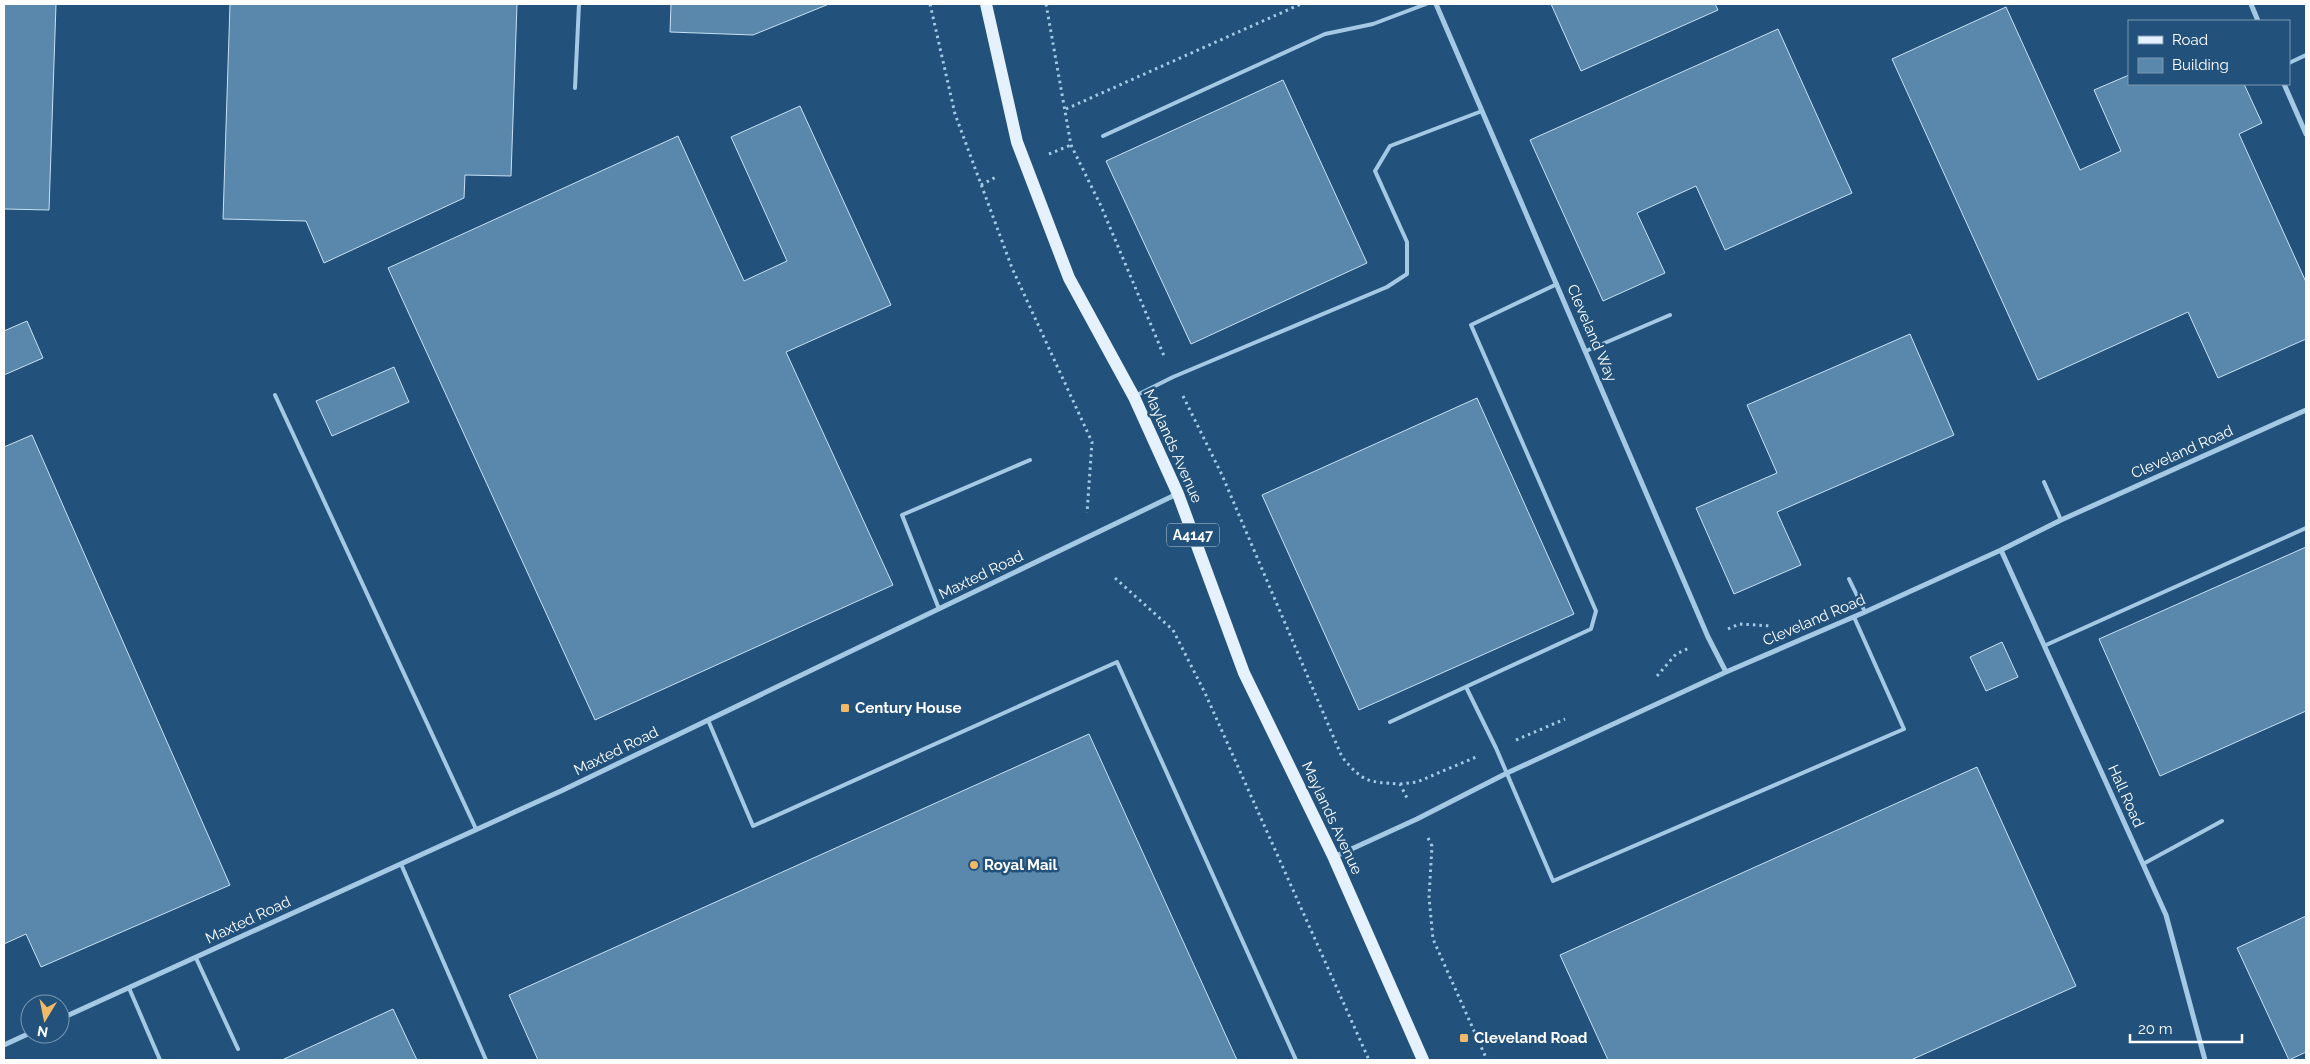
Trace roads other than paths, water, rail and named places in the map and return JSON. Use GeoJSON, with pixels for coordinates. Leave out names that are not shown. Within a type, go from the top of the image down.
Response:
{"type":"FeatureCollection","features":[{"type":"Feature","properties":{"kind":"main road","name":"Maylands Avenue"},"geometry":{"type":"LineString","coordinates":[[986,4],[1000,74],[1024,166],[1069,278],[1134,396],[1178,494],[1244,674],[1334,858],[1423,1060]]}},
{"type":"Feature","properties":{"kind":"street","name":"Cleveland Way"},"geometry":{"type":"LineString","coordinates":[[1436,4],[1708,637],[1726,672]]}},
{"type":"Feature","properties":{"kind":"street"},"geometry":{"type":"LineString","coordinates":[[2251,4],[2258,20]]}},
{"type":"Feature","properties":{"kind":"street"},"geometry":{"type":"LineString","coordinates":[[2284,85],[2306,134]]}},
{"type":"Feature","properties":{"kind":"street","name":"Cleveland Road"},"geometry":{"type":"LineString","coordinates":[[1334,858],[1417,819],[1507,773],[1726,672],[1865,612],[2001,550],[2061,520],[2306,410]]}},
{"type":"Feature","properties":{"kind":"street","name":"Maxted Road"},"geometry":{"type":"LineString","coordinates":[[70,1014],[476,829],[708,720],[1178,494]]}},
{"type":"Feature","properties":{"kind":"street","name":"Hall Road"},"geometry":{"type":"LineString","coordinates":[[2001,550],[2046,645],[2166,915],[2205,1060]]}},
{"type":"Feature","properties":{"kind":"street"},"geometry":{"type":"LineString","coordinates":[[4,1045],[20,1038]]}},
{"type":"Feature","properties":{"kind":"lane"},"geometry":{"type":"LineString","coordinates":[[575,88],[579,4]]}},
{"type":"Feature","properties":{"kind":"lane"},"geometry":{"type":"LineString","coordinates":[[1103,136],[1325,34],[1373,24],[1426,4]]}},
{"type":"Feature","properties":{"kind":"lane"},"geometry":{"type":"LineString","coordinates":[[2290,63],[2306,55]]}},
{"type":"Feature","properties":{"kind":"lane"},"geometry":{"type":"LineString","coordinates":[[1134,396],[1173,377],[1386,287],[1407,274],[1407,242],[1375,171],[1390,146],[1482,111]]}},
{"type":"Feature","properties":{"kind":"lane"},"geometry":{"type":"LineString","coordinates":[[1390,722],[1591,629],[1596,611],[1471,325],[1557,284]]}},
{"type":"Feature","properties":{"kind":"lane"},"geometry":{"type":"LineString","coordinates":[[1586,351],[1670,315]]}},
{"type":"Feature","properties":{"kind":"lane"},"geometry":{"type":"LineString","coordinates":[[275,395],[476,829]]}},
{"type":"Feature","properties":{"kind":"lane"},"geometry":{"type":"LineString","coordinates":[[939,609],[902,515],[1030,460]]}},
{"type":"Feature","properties":{"kind":"lane"},"geometry":{"type":"LineString","coordinates":[[2044,482],[2061,520]]}},
{"type":"Feature","properties":{"kind":"lane"},"geometry":{"type":"LineString","coordinates":[[2046,645],[2306,528]]}},
{"type":"Feature","properties":{"kind":"lane"},"geometry":{"type":"LineString","coordinates":[[1849,579],[1865,612]]}},
{"type":"Feature","properties":{"kind":"lane"},"geometry":{"type":"LineString","coordinates":[[1466,687],[1496,748],[1553,881],[1904,729],[1854,616]]}},
{"type":"Feature","properties":{"kind":"lane"},"geometry":{"type":"LineString","coordinates":[[708,720],[753,826],[1117,662],[1296,1060]]}},
{"type":"Feature","properties":{"kind":"lane"},"geometry":{"type":"LineString","coordinates":[[2143,864],[2222,821]]}},
{"type":"Feature","properties":{"kind":"lane"},"geometry":{"type":"LineString","coordinates":[[401,864],[486,1060]]}},
{"type":"Feature","properties":{"kind":"lane"},"geometry":{"type":"LineString","coordinates":[[196,958],[238,1049]]}},
{"type":"Feature","properties":{"kind":"lane"},"geometry":{"type":"LineString","coordinates":[[128,988],[160,1060]]}},
{"type":"Feature","properties":{"kind":"place","name":"Century House"},"geometry":{"type":"Point","coordinates":[845,708]}},
{"type":"Feature","properties":{"kind":"place","name":"Royal Mail"},"geometry":{"type":"Point","coordinates":[974,865]}},
{"type":"Feature","properties":{"kind":"place","name":"Cleveland Road"},"geometry":{"type":"Point","coordinates":[1464,1038]}}]}
